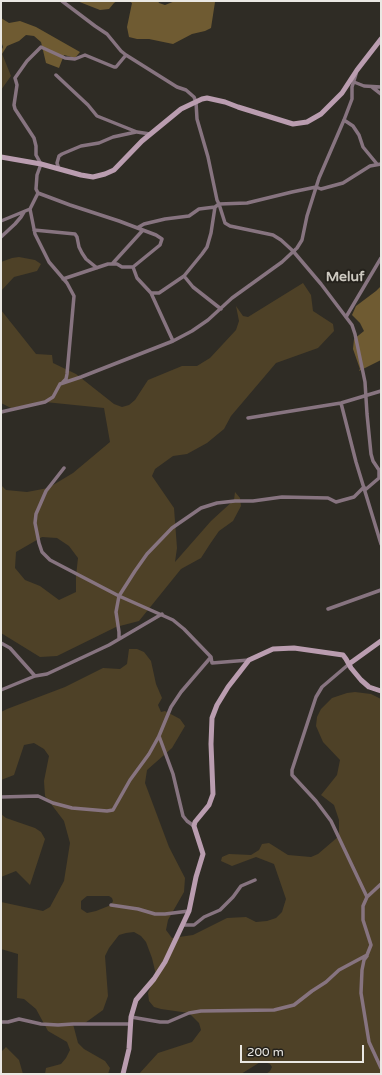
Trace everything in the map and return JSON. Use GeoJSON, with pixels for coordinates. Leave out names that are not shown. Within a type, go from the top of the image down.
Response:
{"type":"FeatureCollection","features":[{"type":"Feature","properties":{"kind":"street"},"geometry":{"type":"LineString","coordinates":[[62,1],[107,34],[126,55],[177,87],[186,90],[194,97],[196,102],[197,119],[208,157],[217,200],[225,223],[230,226],[273,235],[281,240],[293,251],[321,284],[352,324],[365,382],[366,414],[370,449],[373,461],[380,470],[379,478],[354,497],[336,502],[328,498],[282,497],[253,502],[235,501],[217,503],[201,508],[172,528],[134,571],[119,596],[116,612],[119,638]]}},
{"type":"Feature","properties":{"kind":"street"},"geometry":{"type":"LineString","coordinates":[[1,157],[41,164],[93,177],[105,174],[114,170],[150,134],[181,109],[208,98],[293,124],[307,122],[321,114],[342,93],[357,70],[381,39]]}},
{"type":"Feature","properties":{"kind":"street"},"geometry":{"type":"LineString","coordinates":[[1,220],[30,209],[38,193],[36,189],[37,175],[41,164],[36,155],[34,138],[18,115],[14,106],[17,86],[15,78],[27,61],[41,47],[65,58],[75,59],[85,55],[114,68],[126,55]]}},
{"type":"Feature","properties":{"kind":"street"},"geometry":{"type":"LineString","coordinates":[[60,384],[81,378],[173,341],[198,327],[232,298],[282,262],[297,248],[302,240],[307,216],[319,178],[352,99],[352,87],[357,70]]}},
{"type":"Feature","properties":{"kind":"street"},"geometry":{"type":"LineString","coordinates":[[56,75],[88,105],[97,116],[137,132],[150,134]]}},
{"type":"Feature","properties":{"kind":"street"},"geometry":{"type":"LineString","coordinates":[[354,82],[364,86],[381,87]]}},
{"type":"Feature","properties":{"kind":"street"},"geometry":{"type":"LineString","coordinates":[[372,87],[381,94]]}},
{"type":"Feature","properties":{"kind":"street"},"geometry":{"type":"LineString","coordinates":[[137,228],[144,224],[165,219],[189,216],[198,209],[215,207],[219,204],[247,203],[292,192],[316,188],[321,189],[343,183],[365,169],[379,164],[363,147],[360,135],[353,126],[344,120]]}},
{"type":"Feature","properties":{"kind":"street"},"geometry":{"type":"LineString","coordinates":[[59,169],[56,163],[59,156],[62,154],[81,146],[99,143],[113,137],[137,132]]}},
{"type":"Feature","properties":{"kind":"street"},"geometry":{"type":"LineString","coordinates":[[38,193],[70,205],[108,216],[160,236],[162,239],[160,245],[133,268]]}},
{"type":"Feature","properties":{"kind":"street"},"geometry":{"type":"LineString","coordinates":[[151,293],[159,293],[184,276],[207,247],[212,233],[215,207]]}},
{"type":"Feature","properties":{"kind":"street"},"geometry":{"type":"LineString","coordinates":[[1,412],[45,402],[53,397],[60,384],[66,379],[68,374],[74,296],[67,283],[49,262],[34,230],[30,209]]}},
{"type":"Feature","properties":{"kind":"street"},"geometry":{"type":"LineString","coordinates":[[1,237],[24,212]]}},
{"type":"Feature","properties":{"kind":"street"},"geometry":{"type":"LineString","coordinates":[[34,230],[75,234],[82,253],[86,259],[97,268]]}},
{"type":"Feature","properties":{"kind":"street"},"geometry":{"type":"LineString","coordinates":[[63,279],[113,263],[143,230]]}},
{"type":"Feature","properties":{"kind":"street"},"geometry":{"type":"LineString","coordinates":[[346,317],[381,258]]}},
{"type":"Feature","properties":{"kind":"street"},"geometry":{"type":"LineString","coordinates":[[113,263],[133,268]]}},
{"type":"Feature","properties":{"kind":"street"},"geometry":{"type":"LineString","coordinates":[[133,268],[137,278],[151,293],[173,341]]}},
{"type":"Feature","properties":{"kind":"street"},"geometry":{"type":"LineString","coordinates":[[184,276],[193,287],[220,309]]}},
{"type":"Feature","properties":{"kind":"street"},"geometry":{"type":"LineString","coordinates":[[248,418],[341,403],[381,391]]}},
{"type":"Feature","properties":{"kind":"street"},"geometry":{"type":"LineString","coordinates":[[341,403],[356,462],[381,544]]}},
{"type":"Feature","properties":{"kind":"street"},"geometry":{"type":"LineString","coordinates":[[64,468],[46,491],[36,514],[35,523],[42,552],[50,560],[119,596],[174,620],[211,657],[212,663],[250,660],[273,649],[294,648],[343,655],[364,684],[381,691]]}},
{"type":"Feature","properties":{"kind":"street"},"geometry":{"type":"LineString","coordinates":[[328,609],[381,590]]}},
{"type":"Feature","properties":{"kind":"street"},"geometry":{"type":"LineString","coordinates":[[1,690],[35,676],[47,674],[109,645],[162,614]]}},
{"type":"Feature","properties":{"kind":"street"},"geometry":{"type":"LineString","coordinates":[[367,897],[331,821],[316,801],[292,776],[292,770],[316,697],[322,687],[349,664],[381,641]]}},
{"type":"Feature","properties":{"kind":"street"},"geometry":{"type":"LineString","coordinates":[[1,643],[10,648],[35,676]]}},
{"type":"Feature","properties":{"kind":"street"},"geometry":{"type":"LineString","coordinates":[[1,797],[38,796],[53,803],[72,808],[110,811],[115,807],[130,780],[149,754],[159,736],[171,707],[181,692],[211,657]]}},
{"type":"Feature","properties":{"kind":"street"},"geometry":{"type":"LineString","coordinates":[[194,826],[212,799],[211,726],[214,712],[228,687],[250,660]]}},
{"type":"Feature","properties":{"kind":"street"},"geometry":{"type":"LineString","coordinates":[[123,1074],[129,1049],[131,1017],[136,1000],[160,971],[183,925],[189,911],[203,854],[194,826],[183,816],[173,774],[159,736]]}},
{"type":"Feature","properties":{"kind":"street"},"geometry":{"type":"LineString","coordinates":[[183,925],[194,925],[204,917],[220,910],[233,898],[241,886],[255,880]]}},
{"type":"Feature","properties":{"kind":"street"},"geometry":{"type":"LineString","coordinates":[[381,884],[367,897],[362,911],[364,926],[371,945],[364,960],[361,993],[370,1042],[381,1068]]}},
{"type":"Feature","properties":{"kind":"street"},"geometry":{"type":"LineString","coordinates":[[111,904],[155,914],[189,911]]}},
{"type":"Feature","properties":{"kind":"street"},"geometry":{"type":"LineString","coordinates":[[131,1017],[168,1022],[189,1012],[274,1010],[294,1005],[326,982],[339,970],[367,955]]}},
{"type":"Feature","properties":{"kind":"street"},"geometry":{"type":"LineString","coordinates":[[1,1022],[19,1019],[41,1024],[58,1025],[130,1024]]}},
{"type":"Feature","properties":{"kind":"shaded area"},"geometry":{"type":"Polygon","coordinates":[[[77,1],[117,1],[109,9],[100,10],[77,1]]]}},
{"type":"Feature","properties":{"kind":"shaded area"},"geometry":{"type":"Polygon","coordinates":[[[129,1],[158,1],[159,3],[165,5],[175,1],[224,1],[215,2],[211,28],[192,34],[173,44],[129,37],[127,27],[132,3],[129,1]]]}},
{"type":"Feature","properties":{"kind":"shaded area"},"geometry":{"type":"Polygon","coordinates":[[[1,18],[9,23],[20,21],[36,27],[80,52],[75,58],[64,55],[59,68],[46,63],[41,42],[34,36],[26,35],[19,41],[7,46],[2,54],[1,18]]]}},
{"type":"Feature","properties":{"kind":"shaded area"},"geometry":{"type":"Polygon","coordinates":[[[1,51],[11,76],[1,90],[1,51]]]}},
{"type":"Feature","properties":{"kind":"shaded area"},"geometry":{"type":"Polygon","coordinates":[[[19,257],[35,260],[41,264],[37,271],[14,277],[1,291],[1,262],[19,257]]]}},
{"type":"Feature","properties":{"kind":"shaded area"},"geometry":{"type":"Polygon","coordinates":[[[303,283],[311,295],[313,311],[333,324],[334,331],[318,348],[276,363],[231,416],[224,429],[207,443],[187,454],[173,456],[155,469],[152,476],[174,508],[177,548],[175,562],[211,521],[234,500],[235,492],[240,498],[241,506],[233,521],[219,531],[201,558],[181,569],[139,621],[116,627],[57,656],[40,657],[1,633],[1,485],[6,490],[27,492],[48,488],[73,473],[110,442],[104,408],[45,402],[11,408],[1,403],[1,310],[36,354],[52,355],[53,363],[76,374],[114,404],[122,407],[129,405],[135,400],[148,380],[182,366],[197,366],[210,358],[236,330],[239,321],[236,306],[243,316],[248,317],[303,283]],[[42,537],[16,552],[15,568],[25,580],[40,586],[59,600],[76,592],[78,558],[69,546],[57,538],[42,537]]]}},
{"type":"Feature","properties":{"kind":"shaded area"},"geometry":{"type":"Polygon","coordinates":[[[381,286],[381,360],[359,371],[360,369],[353,349],[354,339],[364,331],[360,323],[352,315],[356,306],[381,286]]]}},
{"type":"Feature","properties":{"kind":"shaded area"},"geometry":{"type":"Polygon","coordinates":[[[129,649],[137,649],[144,652],[151,661],[156,684],[162,698],[158,705],[161,712],[165,711],[180,719],[185,726],[172,748],[147,770],[145,783],[169,847],[185,878],[184,892],[168,920],[166,930],[172,938],[193,935],[227,918],[246,917],[256,922],[267,921],[276,918],[282,912],[286,899],[274,864],[256,857],[232,866],[221,861],[222,857],[229,854],[251,855],[259,850],[262,844],[269,843],[288,855],[311,857],[318,854],[339,836],[339,820],[334,805],[321,795],[337,775],[340,760],[323,742],[316,726],[317,717],[321,709],[332,698],[347,693],[355,692],[371,694],[381,699],[381,1074],[266,1074],[272,1067],[270,1064],[262,1061],[241,1074],[139,1074],[158,1053],[192,1042],[201,1030],[199,1023],[189,1013],[154,1007],[149,1001],[148,993],[156,975],[146,942],[141,936],[134,932],[119,935],[105,956],[108,996],[103,1010],[85,1023],[73,1024],[78,1043],[84,1049],[105,1061],[110,1068],[108,1074],[45,1074],[46,1068],[61,1064],[70,1050],[67,1042],[48,1031],[36,1009],[24,999],[17,998],[18,954],[1,949],[1,902],[43,911],[50,907],[64,881],[70,843],[64,821],[45,796],[44,781],[49,756],[44,749],[34,743],[24,745],[14,775],[1,780],[1,712],[65,687],[103,668],[120,669],[127,664],[129,649]],[[87,896],[81,901],[81,909],[87,913],[111,905],[113,901],[109,896],[87,896]]]}},
{"type":"Feature","properties":{"kind":"shaded area"},"geometry":{"type":"Polygon","coordinates":[[[1,814],[6,818],[35,828],[41,832],[45,839],[30,885],[16,871],[1,877],[1,814]]]}},
{"type":"Feature","properties":{"kind":"shaded area"},"geometry":{"type":"Polygon","coordinates":[[[6,1047],[19,1060],[23,1074],[1,1074],[1,1052],[6,1047]]]}},
{"type":"Feature","properties":{"kind":"district","name":"Meluf"},"geometry":{"type":"Point","coordinates":[345,277]}}]}
